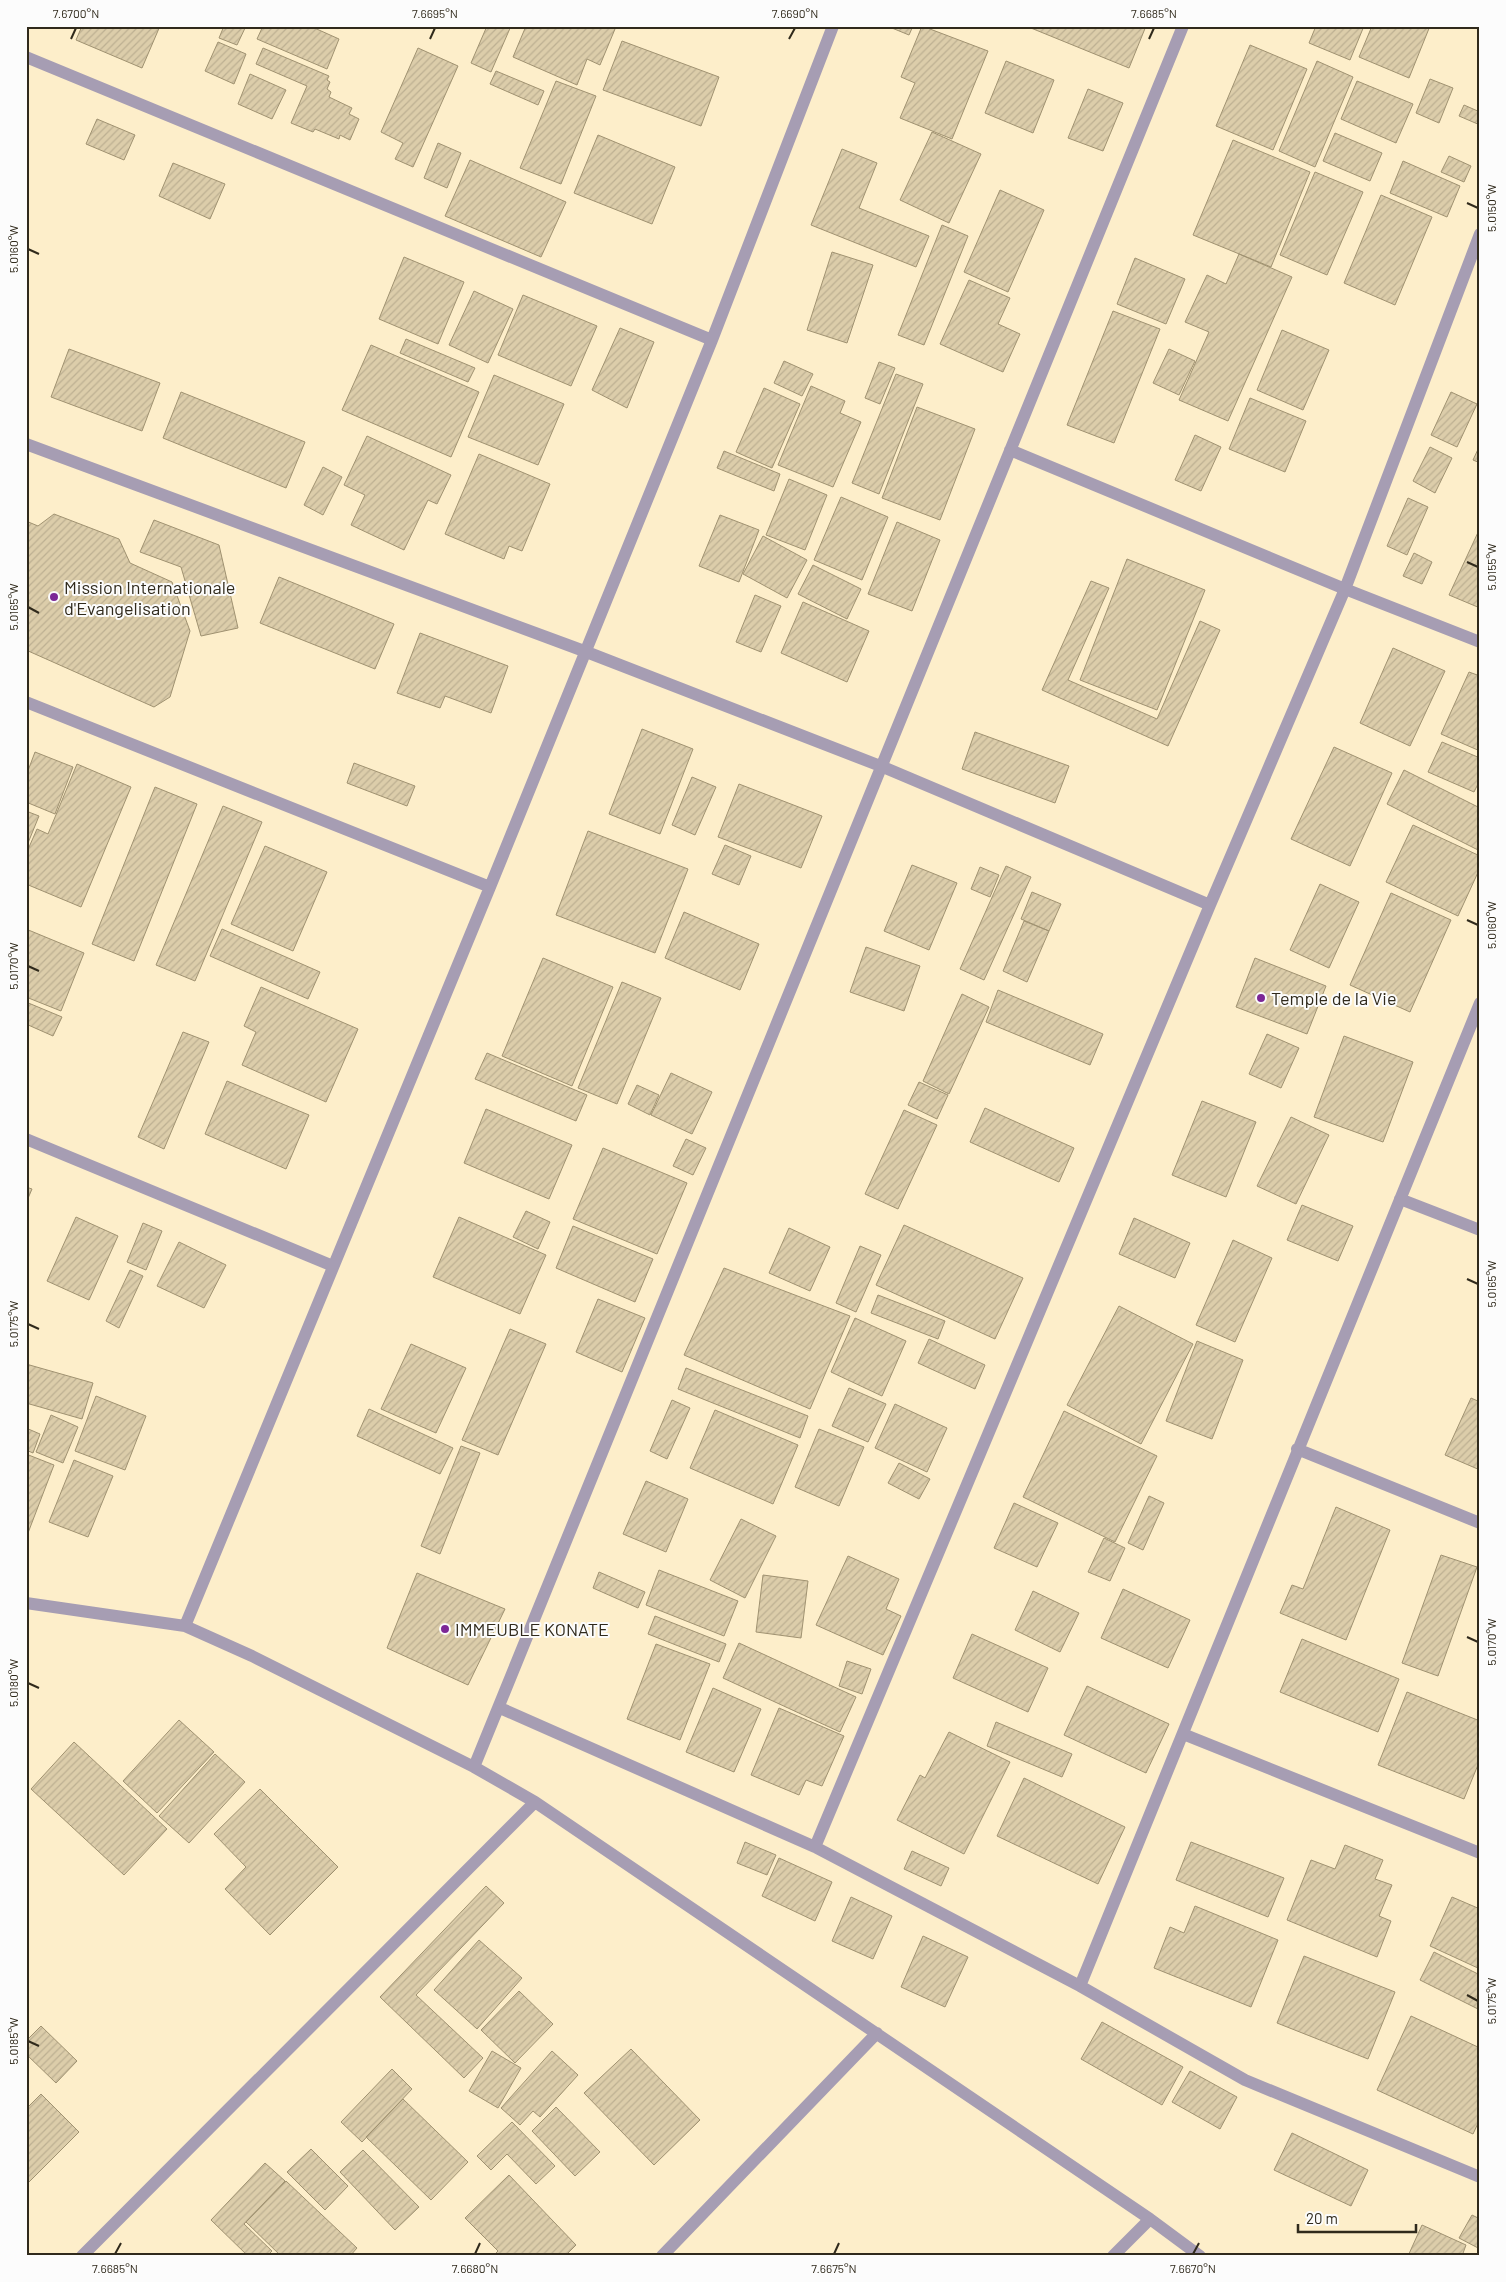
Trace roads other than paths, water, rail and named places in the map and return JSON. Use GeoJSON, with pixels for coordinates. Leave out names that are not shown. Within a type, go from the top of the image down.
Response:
{"type":"FeatureCollection","features":[{"type":"Feature","properties":{"kind":"street"},"geometry":{"type":"LineString","coordinates":[[185,1626],[490,887],[584,651],[712,340],[833,26]]}},
{"type":"Feature","properties":{"kind":"street"},"geometry":{"type":"LineString","coordinates":[[474,1768],[1183,26]]}},
{"type":"Feature","properties":{"kind":"street"},"geometry":{"type":"LineString","coordinates":[[26,57],[712,340]]}},
{"type":"Feature","properties":{"kind":"street"},"geometry":{"type":"LineString","coordinates":[[815,1848],[1210,905],[1345,589],[1480,234]]}},
{"type":"Feature","properties":{"kind":"street"},"geometry":{"type":"LineString","coordinates":[[26,444],[584,651],[883,767],[1210,905]]}},
{"type":"Feature","properties":{"kind":"street"},"geometry":{"type":"LineString","coordinates":[[1010,450],[1345,589],[1480,642]]}},
{"type":"Feature","properties":{"kind":"street"},"geometry":{"type":"LineString","coordinates":[[26,702],[490,887]]}},
{"type":"Feature","properties":{"kind":"street"},"geometry":{"type":"LineString","coordinates":[[1080,1986],[1480,1003]]}},
{"type":"Feature","properties":{"kind":"street"},"geometry":{"type":"LineString","coordinates":[[26,1139],[333,1266]]}},
{"type":"Feature","properties":{"kind":"street"},"geometry":{"type":"LineString","coordinates":[[1400,1199],[1480,1230]]}},
{"type":"Feature","properties":{"kind":"street"},"geometry":{"type":"LineString","coordinates":[[1297,1449],[1480,1523]]}},
{"type":"Feature","properties":{"kind":"street"},"geometry":{"type":"LineString","coordinates":[[26,1603],[185,1626],[252,1656],[474,1768],[535,1802],[1150,2219],[1200,2256]]}},
{"type":"Feature","properties":{"kind":"street"},"geometry":{"type":"LineString","coordinates":[[500,1708],[815,1848],[1080,1986],[1245,2080],[1480,2177]]}},
{"type":"Feature","properties":{"kind":"street"},"geometry":{"type":"LineString","coordinates":[[1183,1734],[1480,1853]]}},
{"type":"Feature","properties":{"kind":"street"},"geometry":{"type":"LineString","coordinates":[[82,2256],[535,1802]]}},
{"type":"Feature","properties":{"kind":"street"},"geometry":{"type":"LineString","coordinates":[[662,2256],[877,2033]]}},
{"type":"Feature","properties":{"kind":"street"},"geometry":{"type":"LineString","coordinates":[[1113,2256],[1150,2219]]}},
{"type":"Feature","properties":{"kind":"place","name":"Mission Internationale d'Evangelisation"},"geometry":{"type":"Point","coordinates":[54,597]}},
{"type":"Feature","properties":{"kind":"place","name":"Temple de la Vie"},"geometry":{"type":"Point","coordinates":[1261,998]}},
{"type":"Feature","properties":{"kind":"place","name":"IMMEUBLE KONATE"},"geometry":{"type":"Point","coordinates":[445,1629]}}]}
